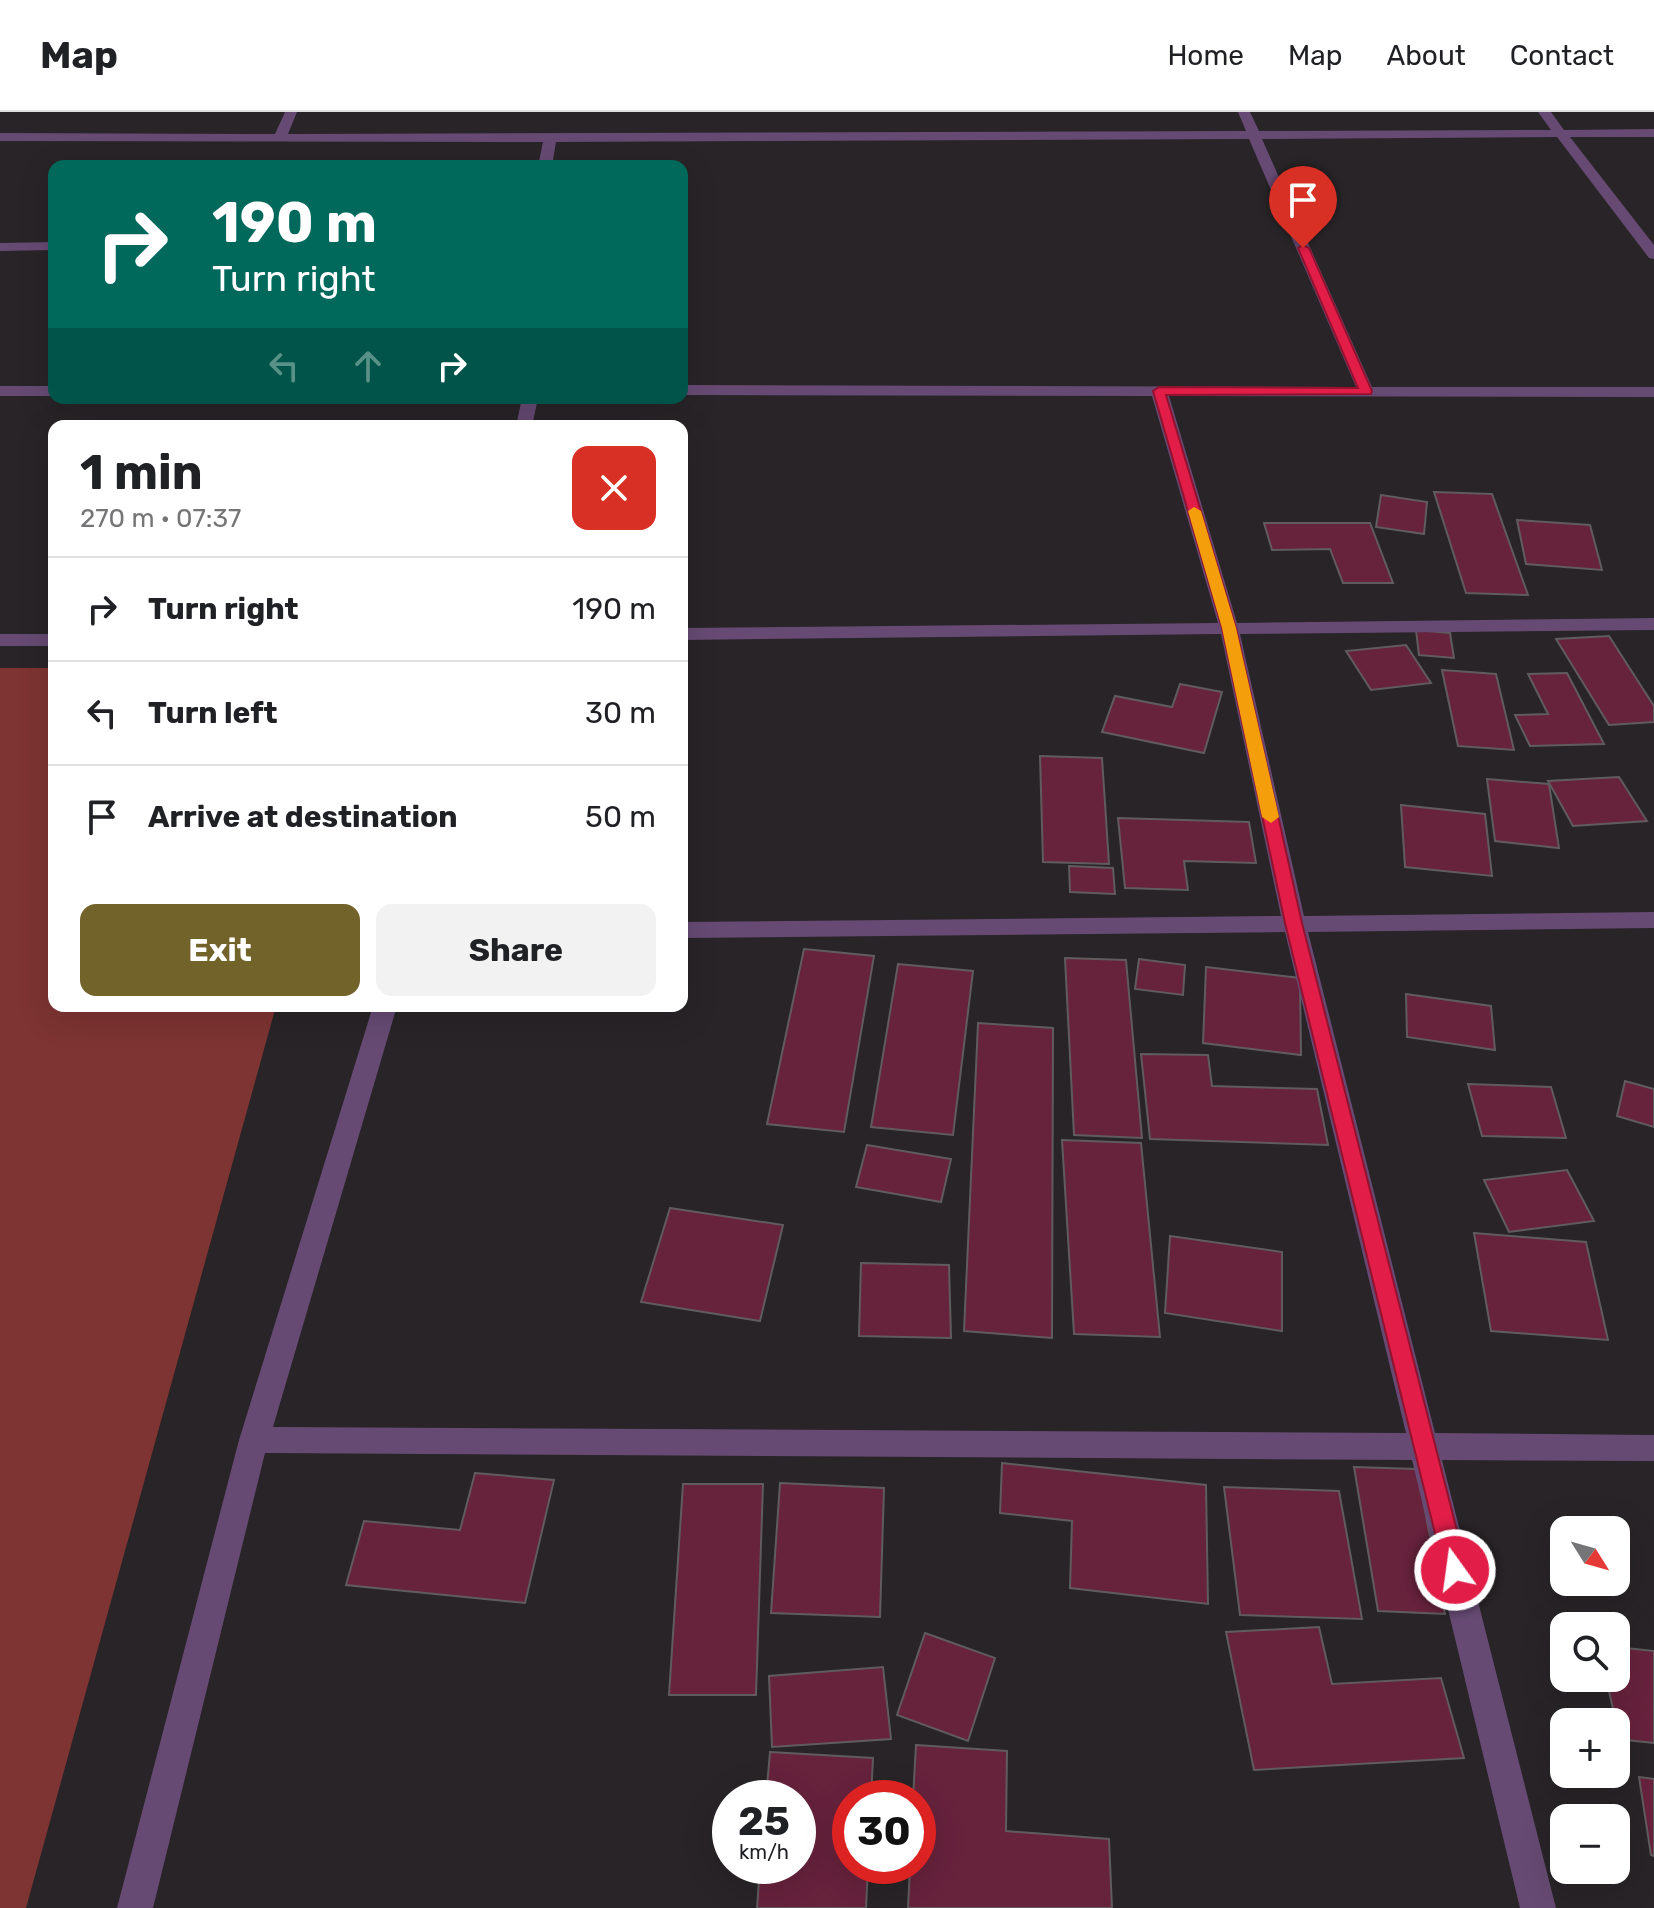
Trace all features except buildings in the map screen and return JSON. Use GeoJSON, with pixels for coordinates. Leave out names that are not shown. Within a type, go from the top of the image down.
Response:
{"type":"FeatureCollection","features":[{"type":"Feature","properties":{"kind":"street"},"geometry":{"type":"LineString","coordinates":[[280,137],[291,112]]}},
{"type":"Feature","properties":{"kind":"street"},"geometry":{"type":"LineString","coordinates":[[1244,112],[1366,391]]}},
{"type":"Feature","properties":{"kind":"street"},"geometry":{"type":"LineString","coordinates":[[1544,112],[1654,255]]}},
{"type":"Feature","properties":{"kind":"street"},"geometry":{"type":"LineString","coordinates":[[0,137],[1654,133]]}},
{"type":"Feature","properties":{"kind":"street"},"geometry":{"type":"LineString","coordinates":[[546,160],[550,138]]}},
{"type":"Feature","properties":{"kind":"street"},"geometry":{"type":"LineString","coordinates":[[0,247],[48,246]]}},
{"type":"Feature","properties":{"kind":"street"},"geometry":{"type":"LineString","coordinates":[[688,390],[1654,392]]}},
{"type":"Feature","properties":{"kind":"street"},"geometry":{"type":"LineString","coordinates":[[0,391],[48,391]]}},
{"type":"Feature","properties":{"kind":"street"},"geometry":{"type":"LineString","coordinates":[[1159,391],[1229,628],[1294,923],[1538,1908]]}},
{"type":"Feature","properties":{"kind":"street"},"geometry":{"type":"LineString","coordinates":[[688,634],[1654,624]]}},
{"type":"Feature","properties":{"kind":"street"},"geometry":{"type":"LineString","coordinates":[[0,640],[48,640]]}},
{"type":"Feature","properties":{"kind":"street"},"geometry":{"type":"LineString","coordinates":[[688,930],[1654,920]]}},
{"type":"Feature","properties":{"kind":"street"},"geometry":{"type":"LineString","coordinates":[[135,1908],[254,1440],[383,1012]]}},
{"type":"Feature","properties":{"kind":"street"},"geometry":{"type":"LineString","coordinates":[[254,1440],[1654,1448]]}},
{"type":"Feature","properties":{"kind":"shaded area"},"geometry":{"type":"Polygon","coordinates":[[[0,668],[48,668],[48,1012],[274,1012],[26,1908],[0,1908],[0,668]]]}},
{"type":"Feature","properties":{"kind":"slow traffic"},"geometry":{"type":"LineString","coordinates":[[1194,511],[1229,628],[1271,817]]}},
{"type":"Feature","properties":{"kind":"route"},"geometry":{"type":"LineString","coordinates":[[1303,248],[1366,391],[1159,391],[1229,628],[1294,923],[1455,1570]]}}]}
